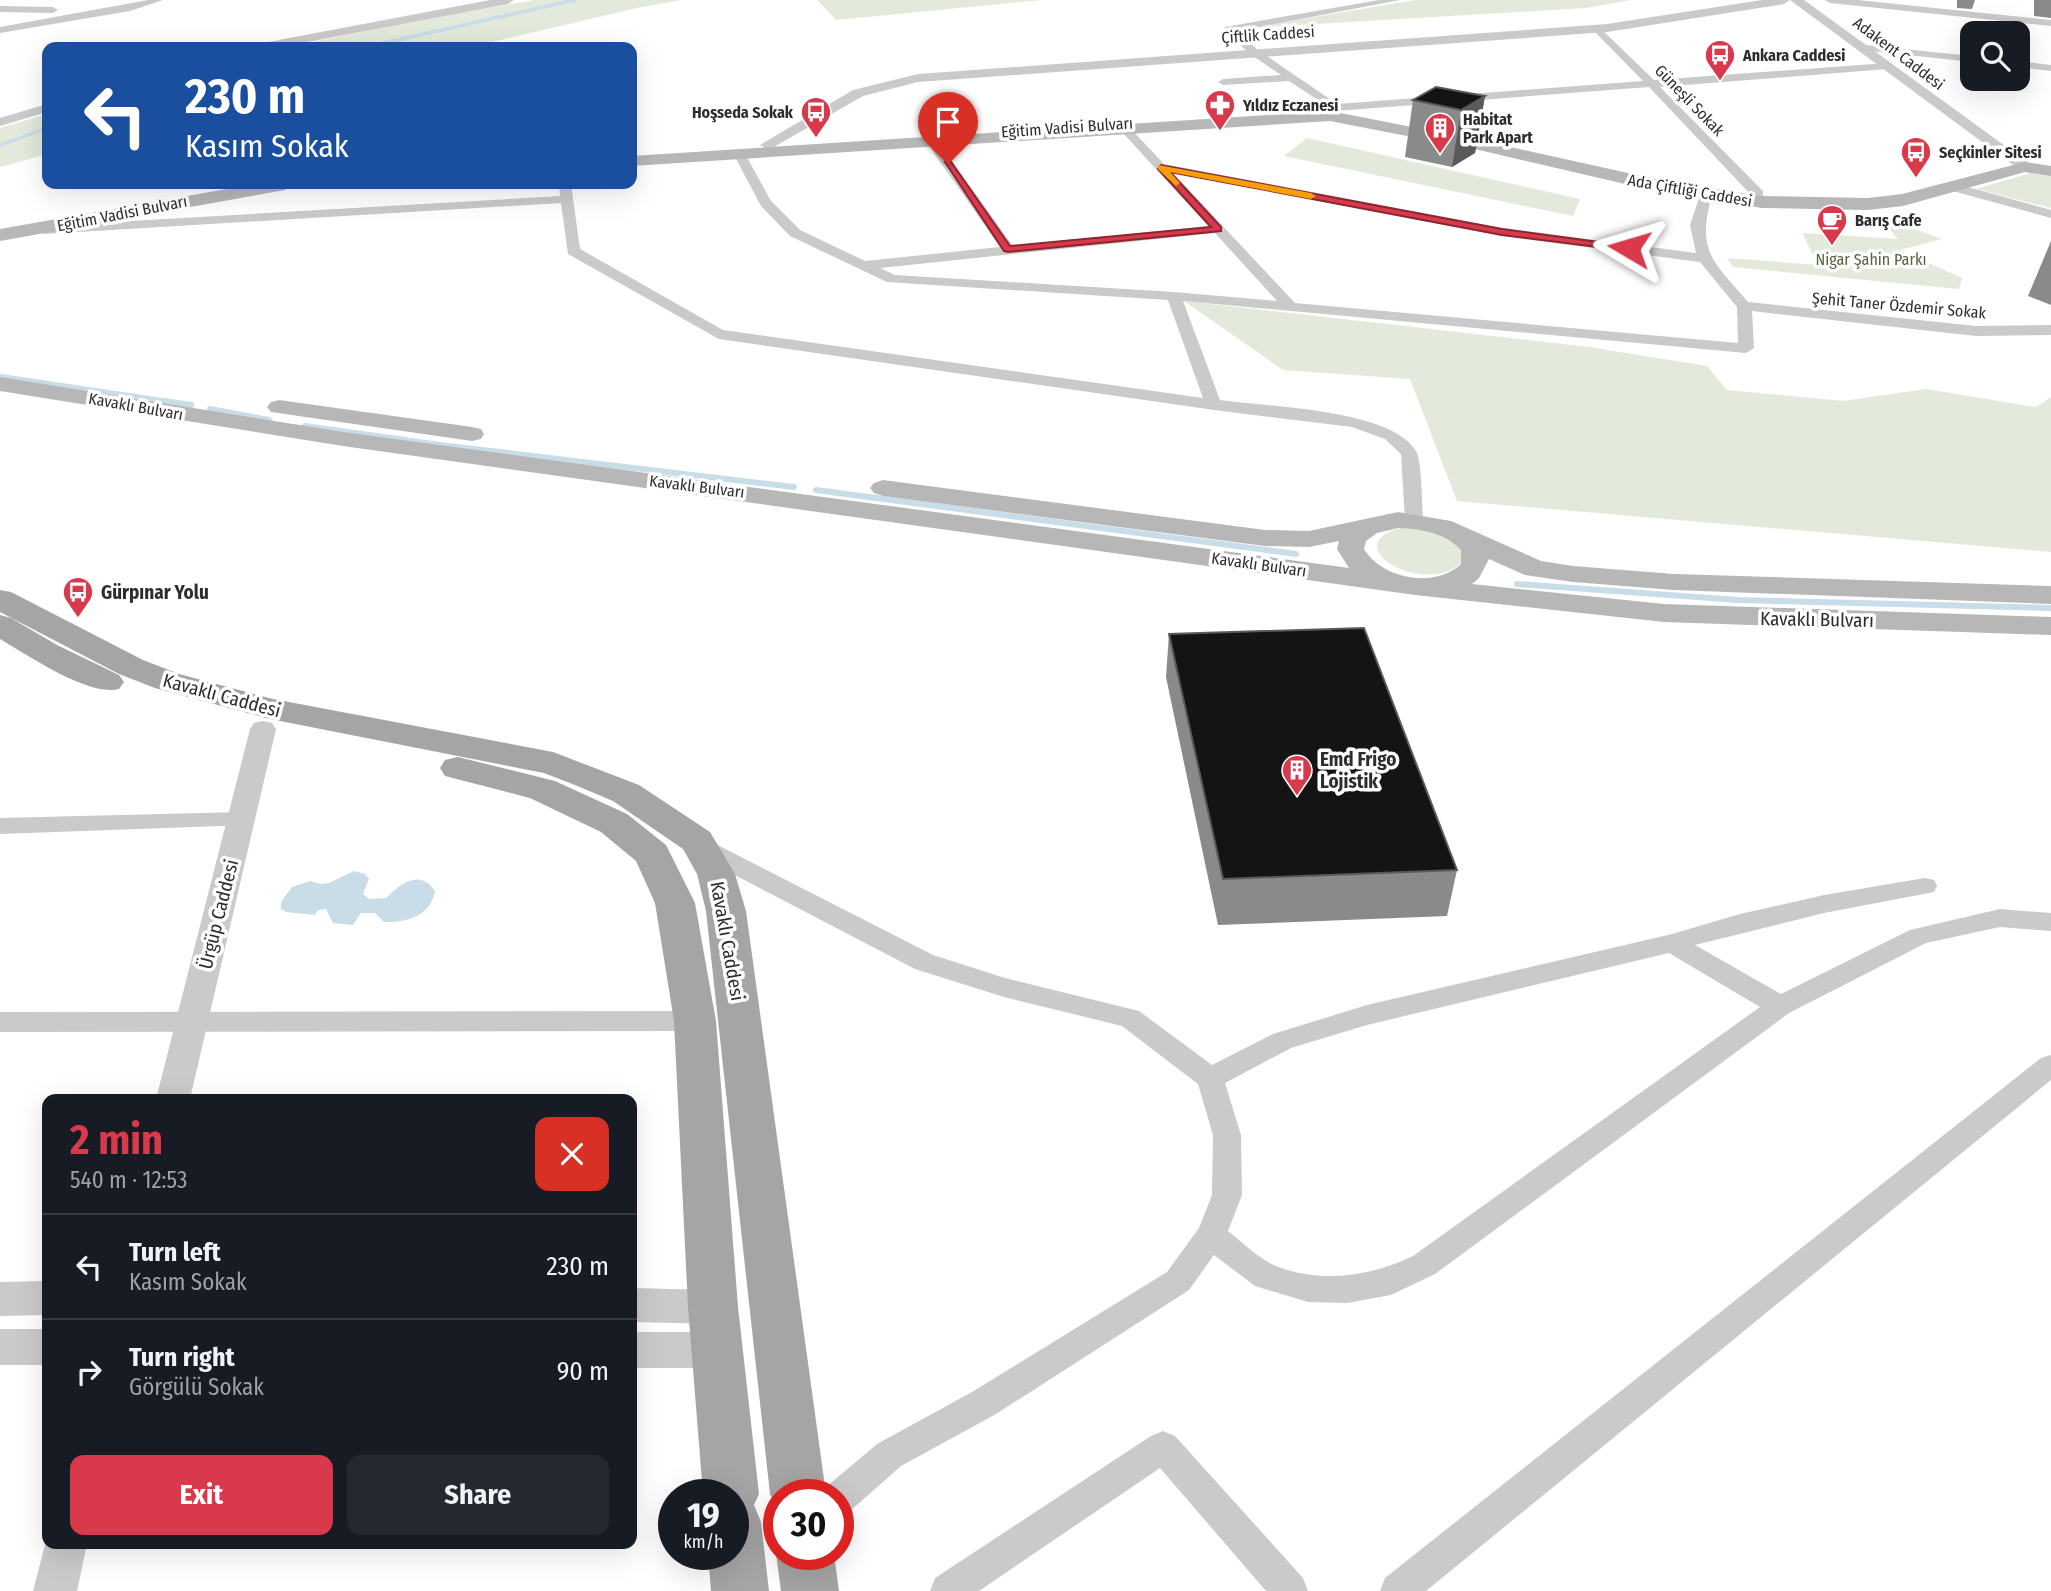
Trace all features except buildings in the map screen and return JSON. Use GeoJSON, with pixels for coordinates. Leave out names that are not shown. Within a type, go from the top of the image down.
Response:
{"type":"FeatureCollection","features":[{"type":"Feature","properties":{"kind":"main road","name":"Eğitim Vadisi Bulvarı"},"geometry":{"type":"LineString","coordinates":[[637,161],[740,151],[767,145],[1333,112]]}},
{"type":"Feature","properties":{"kind":"main road","name":"Eğitim Vadisi Bulvarı"},"geometry":{"type":"LineString","coordinates":[[637,154],[933,143],[1127,131],[1333,112]]}},
{"type":"Feature","properties":{"kind":"main road","name":"Ada Çiftliği Caddesi"},"geometry":{"type":"LineString","coordinates":[[1333,112],[1762,202],[1868,204],[1903,200],[1952,187],[2020,163],[2051,171]]}},
{"type":"Feature","properties":{"kind":"main road","name":"Ada Çiftliği Caddesi"},"geometry":{"type":"LineString","coordinates":[[1708,192],[1855,196],[2020,163],[2051,165]]}},
{"type":"Feature","properties":{"kind":"main road","name":"Eğitim Vadisi Bulvarı"},"geometry":{"type":"LineString","coordinates":[[5,232],[213,189]]}},
{"type":"Feature","properties":{"kind":"main road","name":"Eğitim Vadisi Bulvarı"},"geometry":{"type":"LineString","coordinates":[[5,232],[256,189]]}},
{"type":"Feature","properties":{"kind":"main road","name":"Kavaklı Bulvarı"},"geometry":{"type":"LineString","coordinates":[[0,363],[164,391],[482,436],[1265,538],[1309,539],[1379,523],[1414,521],[1439,526],[1535,569],[1573,574],[1674,582],[2051,595]]}},
{"type":"Feature","properties":{"kind":"main road","name":"Kavaklı Bulvarı"},"geometry":{"type":"LineString","coordinates":[[0,384],[356,441],[1406,585],[1664,613],[2051,626]]}},
{"type":"Feature","properties":{"kind":"main road","name":"Kavaklı Bulvarı"},"geometry":{"type":"LineString","coordinates":[[1363,528],[1353,537],[1349,547],[1352,558],[1376,577],[1406,585],[1455,582],[1468,575],[1476,566],[1476,555],[1470,544],[1457,534]]}},
{"type":"Feature","properties":{"kind":"main road","name":"Kavaklı Caddesi"},"geometry":{"type":"LineString","coordinates":[[2,621],[45,652],[128,692],[174,709],[445,764],[542,789],[614,823],[652,854],[675,903],[695,1021],[713,1307],[730,1479]]}},
{"type":"Feature","properties":{"kind":"main road","name":"Kavaklı Caddesi"},"geometry":{"type":"LineString","coordinates":[[2,621],[167,681],[270,709],[553,763],[626,793],[697,841],[716,874],[726,911],[796,1479]]}},
{"type":"Feature","properties":{"kind":"main road"},"geometry":{"type":"LineString","coordinates":[[738,1570],[740,1591]]}},
{"type":"Feature","properties":{"kind":"main road"},"geometry":{"type":"LineString","coordinates":[[807,1570],[810,1591]]}},
{"type":"Feature","properties":{"kind":"street"},"geometry":{"type":"LineString","coordinates":[[0,30],[94,15],[158,0]]}},
{"type":"Feature","properties":{"kind":"street"},"geometry":{"type":"LineString","coordinates":[[289,42],[508,0]]}},
{"type":"Feature","properties":{"kind":"street"},"geometry":{"type":"LineString","coordinates":[[1395,0],[1229,29],[1333,112],[1653,83],[1887,66]]}},
{"type":"Feature","properties":{"kind":"street","name":"Çiftlik Caddesi"},"geometry":{"type":"LineString","coordinates":[[767,145],[858,93],[932,76],[1598,29],[1784,0]]}},
{"type":"Feature","properties":{"kind":"street","name":"Adakent Caddesi"},"geometry":{"type":"LineString","coordinates":[[1796,0],[2020,163]]}},
{"type":"Feature","properties":{"kind":"street"},"geometry":{"type":"LineString","coordinates":[[1830,0],[2051,23]]}},
{"type":"Feature","properties":{"kind":"street"},"geometry":{"type":"LineString","coordinates":[[0,9],[75,10],[94,15]]}},
{"type":"Feature","properties":{"kind":"street","name":"Güneşli Sokak"},"geometry":{"type":"LineString","coordinates":[[1598,29],[1758,194]]}},
{"type":"Feature","properties":{"kind":"street"},"geometry":{"type":"LineString","coordinates":[[1865,48],[1960,58]]}},
{"type":"Feature","properties":{"kind":"street"},"geometry":{"type":"LineString","coordinates":[[2030,65],[2051,68]]}},
{"type":"Feature","properties":{"kind":"street"},"geometry":{"type":"LineString","coordinates":[[1223,82],[1290,78]]}},
{"type":"Feature","properties":{"kind":"street"},"geometry":{"type":"LineString","coordinates":[[0,122],[42,109]]}},
{"type":"Feature","properties":{"kind":"street"},"geometry":{"type":"LineString","coordinates":[[1127,131],[1290,306]]}},
{"type":"Feature","properties":{"kind":"street"},"geometry":{"type":"LineString","coordinates":[[933,143],[1008,249]]}},
{"type":"Feature","properties":{"kind":"street"},"geometry":{"type":"LineString","coordinates":[[740,151],[766,203],[795,233],[892,279],[1174,296],[1746,348],[1744,306],[1704,258],[1697,225],[1708,192]]}},
{"type":"Feature","properties":{"kind":"street"},"geometry":{"type":"LineString","coordinates":[[1161,167],[1502,232],[1704,258]]}},
{"type":"Feature","properties":{"kind":"street"},"geometry":{"type":"LineString","coordinates":[[1952,187],[2051,214]]}},
{"type":"Feature","properties":{"kind":"street"},"geometry":{"type":"LineString","coordinates":[[5,232],[566,192],[573,250],[719,334],[1214,405],[1355,422],[1391,435],[1409,453],[1414,521]]}},
{"type":"Feature","properties":{"kind":"street"},"geometry":{"type":"LineString","coordinates":[[866,265],[1218,229]]}},
{"type":"Feature","properties":{"kind":"street"},"geometry":{"type":"LineString","coordinates":[[1174,296],[1214,405]]}},
{"type":"Feature","properties":{"kind":"street","name":"Şehit Taner Özdemir Sokak"},"geometry":{"type":"LineString","coordinates":[[1744,306],[1976,331],[2051,330]]}},
{"type":"Feature","properties":{"kind":"street","name":"Ürgüp Caddesi"},"geometry":{"type":"LineString","coordinates":[[174,1094],[263,729]]}},
{"type":"Feature","properties":{"kind":"street"},"geometry":{"type":"LineString","coordinates":[[0,826],[241,821]]}},
{"type":"Feature","properties":{"kind":"street"},"geometry":{"type":"LineString","coordinates":[[697,841],[712,853],[924,962],[1004,987],[1130,1018],[1210,1078],[1227,1135],[1227,1195],[1211,1236],[1178,1281],[984,1403],[889,1455],[854,1485]]}},
{"type":"Feature","properties":{"kind":"street"},"geometry":{"type":"LineString","coordinates":[[1210,1078],[1282,1041],[1367,1015],[1672,943],[1740,923],[1824,904],[1925,886]]}},
{"type":"Feature","properties":{"kind":"street"},"geometry":{"type":"LineString","coordinates":[[1211,1236],[1266,1277],[1276,1280],[1308,1288],[1347,1289],[1391,1282],[1424,1265],[1780,1006],[1919,936],[2000,918],[2051,922]]}},
{"type":"Feature","properties":{"kind":"street"},"geometry":{"type":"LineString","coordinates":[[1672,943],[1780,1006]]}},
{"type":"Feature","properties":{"kind":"street"},"geometry":{"type":"LineString","coordinates":[[0,1022],[695,1021]]}},
{"type":"Feature","properties":{"kind":"street"},"geometry":{"type":"LineString","coordinates":[[1398,1591],[2051,1065]]}},
{"type":"Feature","properties":{"kind":"street"},"geometry":{"type":"LineString","coordinates":[[0,1299],[42,1298]]}},
{"type":"Feature","properties":{"kind":"street"},"geometry":{"type":"LineString","coordinates":[[637,1305],[713,1307]]}},
{"type":"Feature","properties":{"kind":"street"},"geometry":{"type":"LineString","coordinates":[[0,1347],[42,1347]]}},
{"type":"Feature","properties":{"kind":"street"},"geometry":{"type":"LineString","coordinates":[[637,1350],[717,1350]]}},
{"type":"Feature","properties":{"kind":"street"},"geometry":{"type":"LineString","coordinates":[[948,1591],[1163,1447],[1290,1591]]}},
{"type":"Feature","properties":{"kind":"street"},"geometry":{"type":"LineString","coordinates":[[55,1591],[65,1549]]}},
{"type":"Feature","properties":{"kind":"green space"},"geometry":{"type":"Polygon","coordinates":[[[535,0],[681,0],[491,42],[313,42],[412,21],[535,0]]]}},
{"type":"Feature","properties":{"kind":"green space"},"geometry":{"type":"Polygon","coordinates":[[[817,0],[1042,0],[836,20],[817,0]]]}},
{"type":"Feature","properties":{"kind":"green space"},"geometry":{"type":"Polygon","coordinates":[[[1415,0],[1631,0],[1586,8],[1248,28],[1415,0]]]}},
{"type":"Feature","properties":{"kind":"green space"},"geometry":{"type":"Polygon","coordinates":[[[42,115],[42,155],[0,167],[0,128],[42,115]]]}},
{"type":"Feature","properties":{"kind":"green space"},"geometry":{"type":"Polygon","coordinates":[[[1307,138],[1580,199],[1573,216],[1284,156],[1307,138]]]}},
{"type":"Feature","properties":{"kind":"green space"},"geometry":{"type":"Polygon","coordinates":[[[2034,172],[2051,172],[2051,208],[1976,189],[2034,172]]]}},
{"type":"Feature","properties":{"kind":"green space","name":"Nigar Şahin Parkı"},"geometry":{"type":"Polygon","coordinates":[[[1878,216],[1942,239],[1900,250],[1962,278],[1959,289],[1733,267],[1727,258],[1818,265],[1802,233],[1898,239],[1878,216]]]}},
{"type":"Feature","properties":{"kind":"green space"},"geometry":{"type":"Polygon","coordinates":[[[1184,301],[1589,347],[1707,366],[1727,390],[1843,401],[1926,389],[2036,407],[2051,397],[2051,552],[1457,501],[1410,379],[1283,370],[1184,301]]]}},
{"type":"Feature","properties":{"kind":"green space"},"geometry":{"type":"Polygon","coordinates":[[[1400,528],[1427,529],[1461,545],[1463,561],[1448,571],[1429,575],[1394,566],[1382,557],[1377,547],[1382,536],[1400,528]]]}},
{"type":"Feature","properties":{"kind":"water"},"geometry":{"type":"Polygon","coordinates":[[[354,871],[365,874],[369,879],[363,894],[369,899],[386,898],[397,888],[417,879],[429,884],[435,891],[433,900],[423,912],[409,919],[384,922],[375,913],[361,913],[353,925],[333,923],[326,909],[318,910],[315,915],[281,909],[281,902],[292,887],[310,881],[329,883],[354,871]]]}},
{"type":"Feature","properties":{"kind":"waterway"},"geometry":{"type":"LineString","coordinates":[[388,42],[575,0]]}},
{"type":"Feature","properties":{"kind":"waterway"},"geometry":{"type":"LineString","coordinates":[[0,145],[42,130]]}},
{"type":"Feature","properties":{"kind":"waterway"},"geometry":{"type":"LineString","coordinates":[[0,376],[174,402]]}},
{"type":"Feature","properties":{"kind":"waterway"},"geometry":{"type":"LineString","coordinates":[[163,401],[191,405]]}},
{"type":"Feature","properties":{"kind":"waterway"},"geometry":{"type":"LineString","coordinates":[[210,409],[269,420]]}},
{"type":"Feature","properties":{"kind":"waterway"},"geometry":{"type":"LineString","coordinates":[[305,426],[440,445],[794,487]]}},
{"type":"Feature","properties":{"kind":"waterway"},"geometry":{"type":"LineString","coordinates":[[816,490],[1296,554]]}},
{"type":"Feature","properties":{"kind":"waterway"},"geometry":{"type":"LineString","coordinates":[[1517,584],[1738,600],[2051,608]]}},
{"type":"Feature","properties":{"kind":"slow traffic"},"geometry":{"type":"LineString","coordinates":[[1176,183],[1161,167],[1311,196]]}},
{"type":"Feature","properties":{"kind":"place","name":"Ankara Caddesi"},"geometry":{"type":"Point","coordinates":[1720,82]}},
{"type":"Feature","properties":{"kind":"place","name":"Yıldız Eczanesi"},"geometry":{"type":"Point","coordinates":[1220,132]}},
{"type":"Feature","properties":{"kind":"place","name":"Hoşseda Sokak"},"geometry":{"type":"Point","coordinates":[816,139]}},
{"type":"Feature","properties":{"kind":"place","name":"Habitat Park Apart"},"geometry":{"type":"Point","coordinates":[1440,155]}},
{"type":"Feature","properties":{"kind":"place","name":"Seçkinler Sitesi"},"geometry":{"type":"Point","coordinates":[1916,179]}},
{"type":"Feature","properties":{"kind":"place","name":"Barış Cafe"},"geometry":{"type":"Point","coordinates":[1832,247]}},
{"type":"Feature","properties":{"kind":"place","name":"Gürpınar Yolu"},"geometry":{"type":"Point","coordinates":[78,619]}},
{"type":"Feature","properties":{"kind":"place","name":"Emd Frigo Lojistik"},"geometry":{"type":"Point","coordinates":[1297,797]}},
{"type":"Feature","properties":{"kind":"route"},"geometry":{"type":"LineString","coordinates":[[948,164],[1008,249],[1218,229],[1161,167],[1502,232],[1629,248]]}}]}
